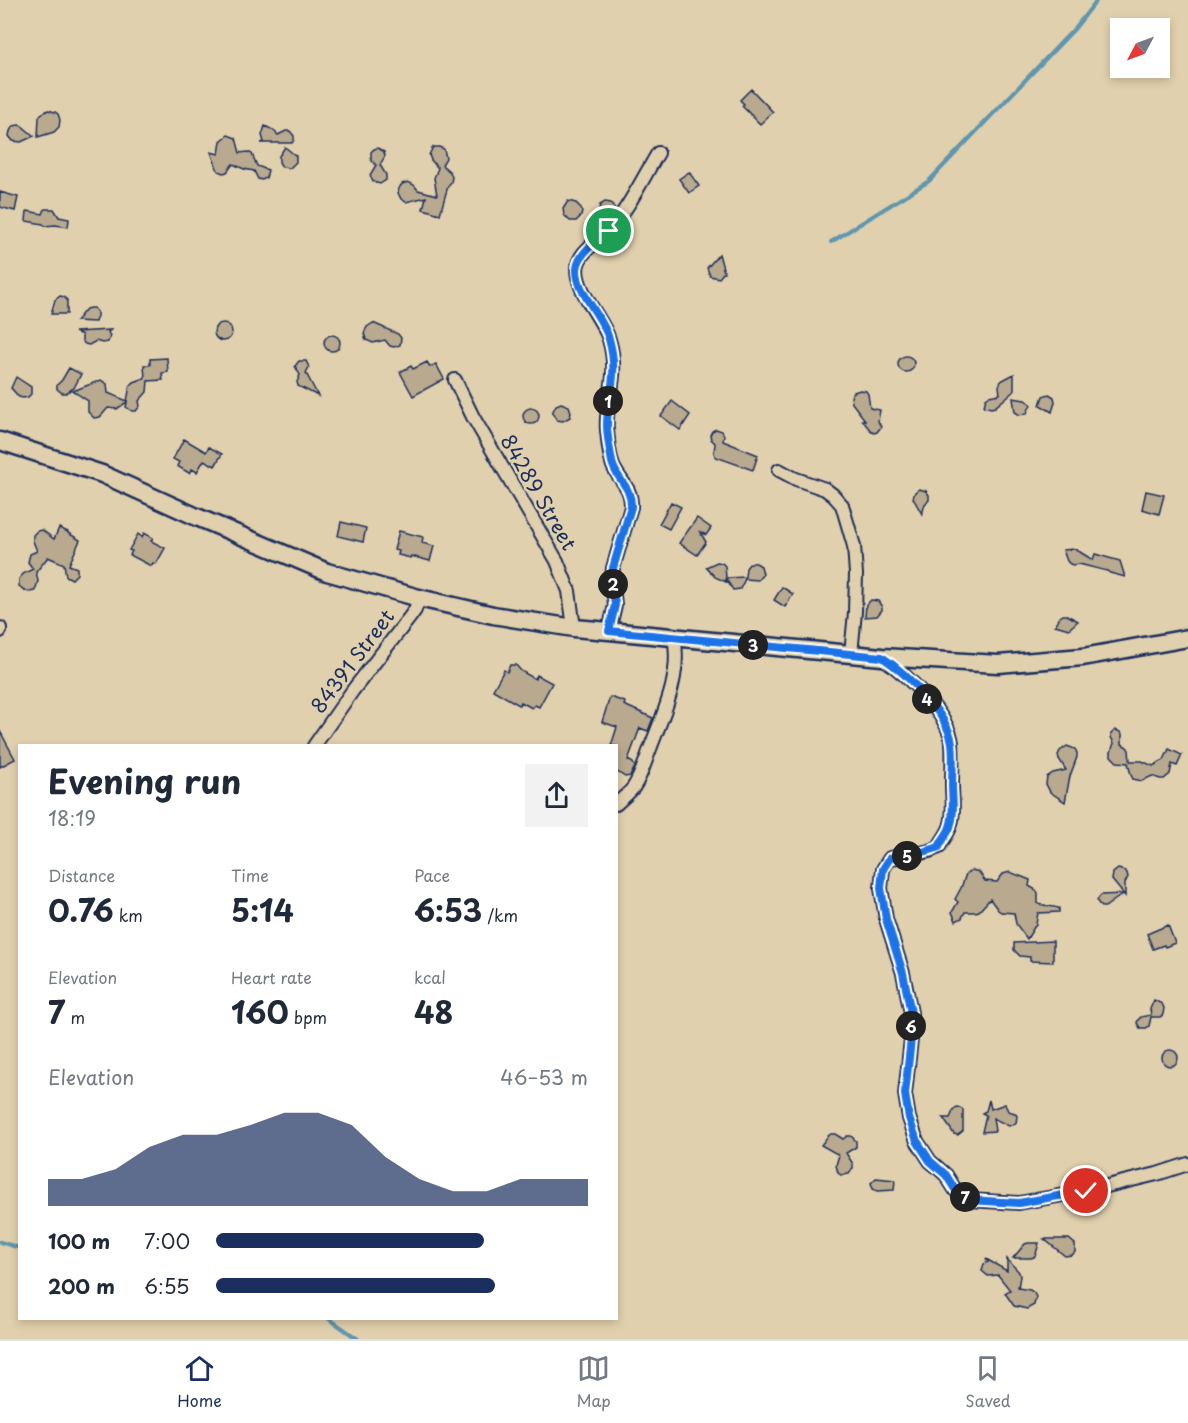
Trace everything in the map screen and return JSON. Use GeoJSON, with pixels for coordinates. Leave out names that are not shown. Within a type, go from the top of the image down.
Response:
{"type":"FeatureCollection","features":[{"type":"Feature","properties":{"kind":"street"},"geometry":{"type":"LineString","coordinates":[[609,631],[615,605],[613,568],[632,498],[613,466],[606,427],[608,401],[614,375],[609,336],[579,281],[577,269],[585,252],[609,231],[623,212],[658,153]]}},
{"type":"Feature","properties":{"kind":"street","name":"84289 Street"},"geometry":{"type":"LineString","coordinates":[[454,380],[557,561],[569,591],[574,628]]}},
{"type":"Feature","properties":{"kind":"street"},"geometry":{"type":"LineString","coordinates":[[0,441],[102,474],[327,572],[419,598],[493,615],[574,628],[882,657],[998,664],[1083,657],[1188,638]]}},
{"type":"Feature","properties":{"kind":"street"},"geometry":{"type":"LineString","coordinates":[[779,470],[796,479],[825,489],[842,505],[854,546],[856,574],[851,654]]}},
{"type":"Feature","properties":{"kind":"street","name":"84391 Street"},"geometry":{"type":"LineString","coordinates":[[315,744],[353,690],[415,610],[419,598]]}},
{"type":"Feature","properties":{"kind":"street"},"geometry":{"type":"LineString","coordinates":[[618,802],[633,787],[641,772],[668,702],[675,665],[674,637]]}},
{"type":"Feature","properties":{"kind":"street"},"geometry":{"type":"LineString","coordinates":[[882,657],[898,668],[914,684],[946,724],[952,742],[953,817],[949,830],[939,847],[913,855],[890,858],[883,869],[881,888],[886,919],[903,973],[911,1013],[911,1039],[905,1094],[909,1118],[917,1141],[930,1161],[946,1175],[956,1191],[969,1200],[1019,1203],[1157,1174],[1188,1164]]}},
{"type":"Feature","properties":{"kind":"building"},"geometry":{"type":"Polygon","coordinates":[[[751,89],[773,112],[760,124],[742,106],[744,104],[740,100],[751,89]]]}},
{"type":"Feature","properties":{"kind":"building"},"geometry":{"type":"Polygon","coordinates":[[[48,110],[58,114],[59,127],[54,132],[38,137],[39,117],[48,110]]]}},
{"type":"Feature","properties":{"kind":"building"},"geometry":{"type":"Polygon","coordinates":[[[19,125],[34,136],[21,142],[13,141],[9,136],[10,131],[13,126],[19,125]]]}},
{"type":"Feature","properties":{"kind":"building"},"geometry":{"type":"Polygon","coordinates":[[[265,126],[278,135],[290,131],[294,140],[292,143],[261,143],[264,142],[262,135],[265,126]]]}},
{"type":"Feature","properties":{"kind":"building"},"geometry":{"type":"Polygon","coordinates":[[[228,135],[236,138],[240,153],[252,154],[257,166],[268,170],[266,178],[258,179],[254,171],[233,164],[227,172],[218,171],[211,152],[219,154],[221,141],[228,135]]]}},
{"type":"Feature","properties":{"kind":"building"},"geometry":{"type":"Polygon","coordinates":[[[285,147],[296,156],[296,162],[290,168],[282,167],[279,162],[279,156],[285,147]]]}},
{"type":"Feature","properties":{"kind":"building"},"geometry":{"type":"Polygon","coordinates":[[[433,147],[444,149],[446,158],[442,165],[452,177],[440,214],[423,209],[426,197],[406,202],[398,193],[402,184],[408,182],[418,190],[437,195],[434,178],[438,168],[429,155],[433,147]]]}},
{"type":"Feature","properties":{"kind":"building"},"geometry":{"type":"Polygon","coordinates":[[[378,148],[384,152],[385,156],[380,165],[386,175],[386,180],[380,184],[373,182],[370,175],[376,165],[371,160],[371,152],[378,148]]]}},
{"type":"Feature","properties":{"kind":"building"},"geometry":{"type":"Polygon","coordinates":[[[689,172],[699,186],[689,193],[679,179],[689,172]]]}},
{"type":"Feature","properties":{"kind":"building"},"geometry":{"type":"Polygon","coordinates":[[[0,192],[18,197],[15,211],[0,207],[0,192]]]}},
{"type":"Feature","properties":{"kind":"building"},"geometry":{"type":"Polygon","coordinates":[[[568,201],[576,203],[581,208],[581,216],[576,221],[570,221],[564,215],[563,209],[568,201]]]}},
{"type":"Feature","properties":{"kind":"building"},"geometry":{"type":"Polygon","coordinates":[[[605,202],[611,203],[615,209],[607,220],[598,213],[600,205],[605,202]]]}},
{"type":"Feature","properties":{"kind":"building"},"geometry":{"type":"Polygon","coordinates":[[[45,209],[54,209],[59,217],[69,219],[68,227],[45,226],[26,221],[27,211],[43,214],[45,209]]]}},
{"type":"Feature","properties":{"kind":"building"},"geometry":{"type":"Polygon","coordinates":[[[719,254],[724,272],[719,278],[710,276],[707,268],[719,254]]]}},
{"type":"Feature","properties":{"kind":"building"},"geometry":{"type":"Polygon","coordinates":[[[60,296],[67,300],[67,314],[51,314],[55,300],[60,296]]]}},
{"type":"Feature","properties":{"kind":"building"},"geometry":{"type":"Polygon","coordinates":[[[94,308],[97,312],[95,322],[76,321],[86,309],[94,308]]]}},
{"type":"Feature","properties":{"kind":"building"},"geometry":{"type":"Polygon","coordinates":[[[219,323],[227,323],[232,328],[230,339],[219,341],[214,336],[214,328],[219,323]]]}},
{"type":"Feature","properties":{"kind":"building"},"geometry":{"type":"Polygon","coordinates":[[[373,323],[398,334],[401,338],[400,345],[394,347],[385,340],[373,343],[366,340],[364,333],[373,323]]]}},
{"type":"Feature","properties":{"kind":"building"},"geometry":{"type":"Polygon","coordinates":[[[111,330],[108,332],[110,336],[108,342],[96,341],[89,345],[82,341],[82,335],[75,332],[111,330]]]}},
{"type":"Feature","properties":{"kind":"building"},"geometry":{"type":"Polygon","coordinates":[[[332,335],[340,343],[332,351],[324,343],[332,335]]]}},
{"type":"Feature","properties":{"kind":"building"},"geometry":{"type":"Polygon","coordinates":[[[903,356],[909,356],[914,364],[912,370],[903,372],[898,367],[898,361],[903,356]]]}},
{"type":"Feature","properties":{"kind":"building"},"geometry":{"type":"Polygon","coordinates":[[[167,358],[168,372],[162,373],[163,380],[148,381],[147,392],[139,401],[140,406],[136,411],[126,407],[127,402],[117,409],[108,408],[100,417],[94,418],[88,412],[88,401],[73,391],[101,380],[107,384],[108,393],[127,401],[130,386],[145,378],[144,365],[150,365],[150,359],[167,358]]]}},
{"type":"Feature","properties":{"kind":"building"},"geometry":{"type":"Polygon","coordinates":[[[299,361],[306,361],[309,367],[306,373],[318,396],[298,386],[300,375],[295,366],[299,361]]]}},
{"type":"Feature","properties":{"kind":"building"},"geometry":{"type":"Polygon","coordinates":[[[427,362],[430,367],[436,364],[444,379],[413,396],[400,372],[411,366],[413,369],[427,362]]]}},
{"type":"Feature","properties":{"kind":"building"},"geometry":{"type":"Polygon","coordinates":[[[69,368],[81,374],[74,388],[62,393],[57,389],[57,385],[69,368]]]}},
{"type":"Feature","properties":{"kind":"building"},"geometry":{"type":"Polygon","coordinates":[[[1014,374],[1014,391],[995,407],[984,406],[986,398],[1000,394],[1001,381],[1014,374]]]}},
{"type":"Feature","properties":{"kind":"building"},"geometry":{"type":"Polygon","coordinates":[[[16,377],[31,387],[31,394],[28,397],[19,397],[11,388],[16,377]]]}},
{"type":"Feature","properties":{"kind":"building"},"geometry":{"type":"Polygon","coordinates":[[[860,390],[868,394],[870,408],[880,410],[878,421],[881,427],[877,432],[871,431],[852,403],[852,394],[860,390]]]}},
{"type":"Feature","properties":{"kind":"building"},"geometry":{"type":"Polygon","coordinates":[[[1049,394],[1054,397],[1055,402],[1052,412],[1040,405],[1043,396],[1049,394]]]}},
{"type":"Feature","properties":{"kind":"building"},"geometry":{"type":"Polygon","coordinates":[[[1013,398],[1025,400],[1031,404],[1027,413],[1020,415],[1015,412],[1013,398]]]}},
{"type":"Feature","properties":{"kind":"building"},"geometry":{"type":"Polygon","coordinates":[[[672,401],[690,415],[680,430],[661,416],[672,401]]]}},
{"type":"Feature","properties":{"kind":"building"},"geometry":{"type":"Polygon","coordinates":[[[561,403],[569,406],[571,412],[570,417],[563,421],[557,420],[552,413],[556,405],[561,403]]]}},
{"type":"Feature","properties":{"kind":"building"},"geometry":{"type":"Polygon","coordinates":[[[528,408],[534,408],[539,416],[537,422],[528,424],[523,419],[523,413],[528,408]]]}},
{"type":"Feature","properties":{"kind":"building"},"geometry":{"type":"Polygon","coordinates":[[[716,429],[722,431],[723,441],[758,455],[753,470],[716,457],[715,443],[710,435],[716,429]]]}},
{"type":"Feature","properties":{"kind":"building"},"geometry":{"type":"Polygon","coordinates":[[[184,439],[206,452],[209,447],[222,454],[215,466],[204,460],[197,472],[192,469],[189,473],[177,466],[179,462],[173,459],[184,439]]]}},
{"type":"Feature","properties":{"kind":"building"},"geometry":{"type":"Polygon","coordinates":[[[919,489],[926,491],[929,495],[922,514],[913,498],[919,489]]]}},
{"type":"Feature","properties":{"kind":"building"},"geometry":{"type":"Polygon","coordinates":[[[1146,491],[1164,495],[1159,514],[1142,509],[1146,491]]]}},
{"type":"Feature","properties":{"kind":"building"},"geometry":{"type":"Polygon","coordinates":[[[671,502],[681,507],[669,529],[659,524],[671,502]]]}},
{"type":"Feature","properties":{"kind":"building"},"geometry":{"type":"Polygon","coordinates":[[[697,518],[711,528],[706,535],[700,532],[706,542],[697,555],[679,543],[697,518]]]}},
{"type":"Feature","properties":{"kind":"building"},"geometry":{"type":"Polygon","coordinates":[[[341,522],[366,528],[363,542],[338,536],[341,522]]]}},
{"type":"Feature","properties":{"kind":"building"},"geometry":{"type":"Polygon","coordinates":[[[59,528],[80,540],[69,565],[77,568],[77,574],[72,579],[66,576],[64,564],[48,557],[36,572],[38,581],[35,591],[24,590],[19,586],[19,579],[33,569],[28,562],[30,554],[37,551],[33,535],[42,530],[54,539],[59,528]]]}},
{"type":"Feature","properties":{"kind":"building"},"geometry":{"type":"Polygon","coordinates":[[[399,531],[423,537],[422,543],[434,546],[430,561],[398,555],[399,551],[394,550],[399,531]]]}},
{"type":"Feature","properties":{"kind":"building"},"geometry":{"type":"Polygon","coordinates":[[[144,533],[153,538],[151,541],[165,548],[156,564],[153,563],[151,566],[130,555],[132,551],[129,550],[138,534],[142,537],[144,533]]]}},
{"type":"Feature","properties":{"kind":"building"},"geometry":{"type":"Polygon","coordinates":[[[1075,549],[1093,560],[1095,554],[1120,561],[1125,577],[1079,564],[1070,564],[1063,550],[1075,549]]]}},
{"type":"Feature","properties":{"kind":"building"},"geometry":{"type":"Polygon","coordinates":[[[717,562],[725,566],[726,578],[745,577],[746,568],[750,563],[761,566],[763,574],[758,580],[745,579],[740,589],[733,590],[726,579],[726,582],[715,577],[706,567],[717,562]]]}},
{"type":"Feature","properties":{"kind":"building"},"geometry":{"type":"Polygon","coordinates":[[[782,587],[793,594],[785,607],[774,600],[782,587]]]}},
{"type":"Feature","properties":{"kind":"building"},"geometry":{"type":"Polygon","coordinates":[[[871,600],[878,601],[882,610],[877,616],[865,617],[866,605],[871,600]]]}},
{"type":"Feature","properties":{"kind":"building"},"geometry":{"type":"Polygon","coordinates":[[[1063,615],[1078,621],[1069,629],[1055,625],[1063,615]]]}},
{"type":"Feature","properties":{"kind":"building"},"geometry":{"type":"Polygon","coordinates":[[[510,665],[516,665],[521,671],[535,679],[537,675],[552,683],[539,707],[535,705],[532,708],[521,702],[519,705],[493,690],[504,670],[507,672],[510,665]]]}},
{"type":"Feature","properties":{"kind":"building"},"geometry":{"type":"Polygon","coordinates":[[[610,697],[625,702],[624,705],[653,718],[648,731],[640,728],[628,760],[635,767],[630,776],[625,777],[618,772],[618,744],[612,744],[617,727],[602,722],[610,697]]]}},
{"type":"Feature","properties":{"kind":"building"},"geometry":{"type":"Polygon","coordinates":[[[1115,730],[1122,734],[1122,744],[1129,750],[1130,761],[1142,761],[1153,766],[1164,760],[1169,749],[1182,755],[1177,766],[1172,764],[1170,774],[1164,779],[1152,776],[1142,781],[1133,779],[1128,763],[1117,762],[1111,756],[1114,743],[1111,734],[1115,730]]]}},
{"type":"Feature","properties":{"kind":"building"},"geometry":{"type":"Polygon","coordinates":[[[0,731],[15,759],[0,767],[0,731]]]}},
{"type":"Feature","properties":{"kind":"building"},"geometry":{"type":"Polygon","coordinates":[[[1067,746],[1075,749],[1077,757],[1070,776],[1065,802],[1050,792],[1046,784],[1047,777],[1066,770],[1058,755],[1067,746]]]}},
{"type":"Feature","properties":{"kind":"building"},"geometry":{"type":"Polygon","coordinates":[[[1118,869],[1127,873],[1125,896],[1112,880],[1113,873],[1118,869]]]}},
{"type":"Feature","properties":{"kind":"building"},"geometry":{"type":"Polygon","coordinates":[[[972,870],[979,872],[985,881],[997,882],[1003,874],[1010,872],[1030,880],[1029,886],[1038,893],[1038,904],[1059,908],[1059,912],[1038,913],[1036,924],[1027,939],[1016,924],[1014,913],[1001,912],[990,899],[979,911],[965,912],[962,918],[956,921],[952,912],[958,902],[955,899],[966,874],[972,870]]]}},
{"type":"Feature","properties":{"kind":"building"},"geometry":{"type":"Polygon","coordinates":[[[1123,894],[1105,907],[1102,907],[1097,900],[1101,895],[1123,894]]]}},
{"type":"Feature","properties":{"kind":"building"},"geometry":{"type":"Polygon","coordinates":[[[1168,925],[1175,943],[1153,949],[1147,934],[1168,925]]]}},
{"type":"Feature","properties":{"kind":"building"},"geometry":{"type":"Polygon","coordinates":[[[1053,941],[1053,962],[1030,961],[1030,957],[1020,956],[1014,950],[1014,943],[1053,941]]]}},
{"type":"Feature","properties":{"kind":"building"},"geometry":{"type":"Polygon","coordinates":[[[1154,1000],[1162,1004],[1163,1015],[1151,1017],[1149,1026],[1140,1028],[1138,1020],[1151,1015],[1150,1009],[1154,1000]]]}},
{"type":"Feature","properties":{"kind":"building"},"geometry":{"type":"Polygon","coordinates":[[[1170,1050],[1176,1052],[1178,1058],[1176,1064],[1170,1066],[1164,1064],[1162,1058],[1164,1052],[1170,1050]]]}},
{"type":"Feature","properties":{"kind":"building"},"geometry":{"type":"Polygon","coordinates":[[[989,1100],[991,1109],[1005,1104],[1008,1111],[1017,1116],[1016,1123],[1009,1126],[993,1118],[995,1131],[982,1132],[986,1115],[982,1113],[986,1111],[989,1100]]]}},
{"type":"Feature","properties":{"kind":"building"},"geometry":{"type":"Polygon","coordinates":[[[957,1107],[963,1110],[963,1131],[958,1135],[954,1134],[943,1118],[950,1118],[957,1107]]]}},
{"type":"Feature","properties":{"kind":"building"},"geometry":{"type":"Polygon","coordinates":[[[831,1134],[843,1139],[851,1136],[856,1141],[856,1147],[846,1153],[853,1164],[849,1174],[838,1173],[836,1165],[839,1155],[821,1145],[831,1134]]]}},
{"type":"Feature","properties":{"kind":"building"},"geometry":{"type":"Polygon","coordinates":[[[876,1178],[895,1180],[894,1190],[877,1191],[873,1189],[871,1183],[876,1178]]]}},
{"type":"Feature","properties":{"kind":"building"},"geometry":{"type":"Polygon","coordinates":[[[1044,1239],[1069,1239],[1075,1244],[1075,1252],[1065,1256],[1044,1239]]]}},
{"type":"Feature","properties":{"kind":"building"},"geometry":{"type":"Polygon","coordinates":[[[1039,1243],[1034,1257],[1013,1258],[1025,1244],[1039,1243]]]}},
{"type":"Feature","properties":{"kind":"building"},"geometry":{"type":"Polygon","coordinates":[[[986,1259],[1007,1271],[1007,1259],[1019,1272],[1018,1288],[1034,1293],[1036,1297],[1034,1305],[1027,1309],[1014,1306],[1005,1293],[1010,1290],[998,1275],[988,1276],[982,1271],[984,1264],[988,1262],[986,1259]]]}},
{"type":"Feature","properties":{"kind":"waterway"},"geometry":{"type":"LineString","coordinates":[[831,242],[929,181],[1075,28],[1097,0]]}},
{"type":"Feature","properties":{"kind":"waterway"},"geometry":{"type":"LineString","coordinates":[[0,1242],[18,1247]]}},
{"type":"Feature","properties":{"kind":"waterway"},"geometry":{"type":"LineString","coordinates":[[331,1320],[358,1339]]}},
{"type":"Feature","properties":{"kind":"route"},"geometry":{"type":"LineString","coordinates":[[609,231],[585,252],[577,269],[579,281],[609,336],[614,375],[608,401],[606,427],[613,466],[632,498],[613,568],[615,605],[609,631],[882,657],[898,668],[914,684],[946,724],[952,742],[953,817],[949,830],[939,847],[913,855],[890,858],[883,869],[881,888],[886,919],[903,973],[911,1013],[911,1039],[905,1094],[909,1118],[917,1141],[930,1161],[946,1175],[956,1191],[969,1200],[1019,1203],[1086,1191]]}}]}
